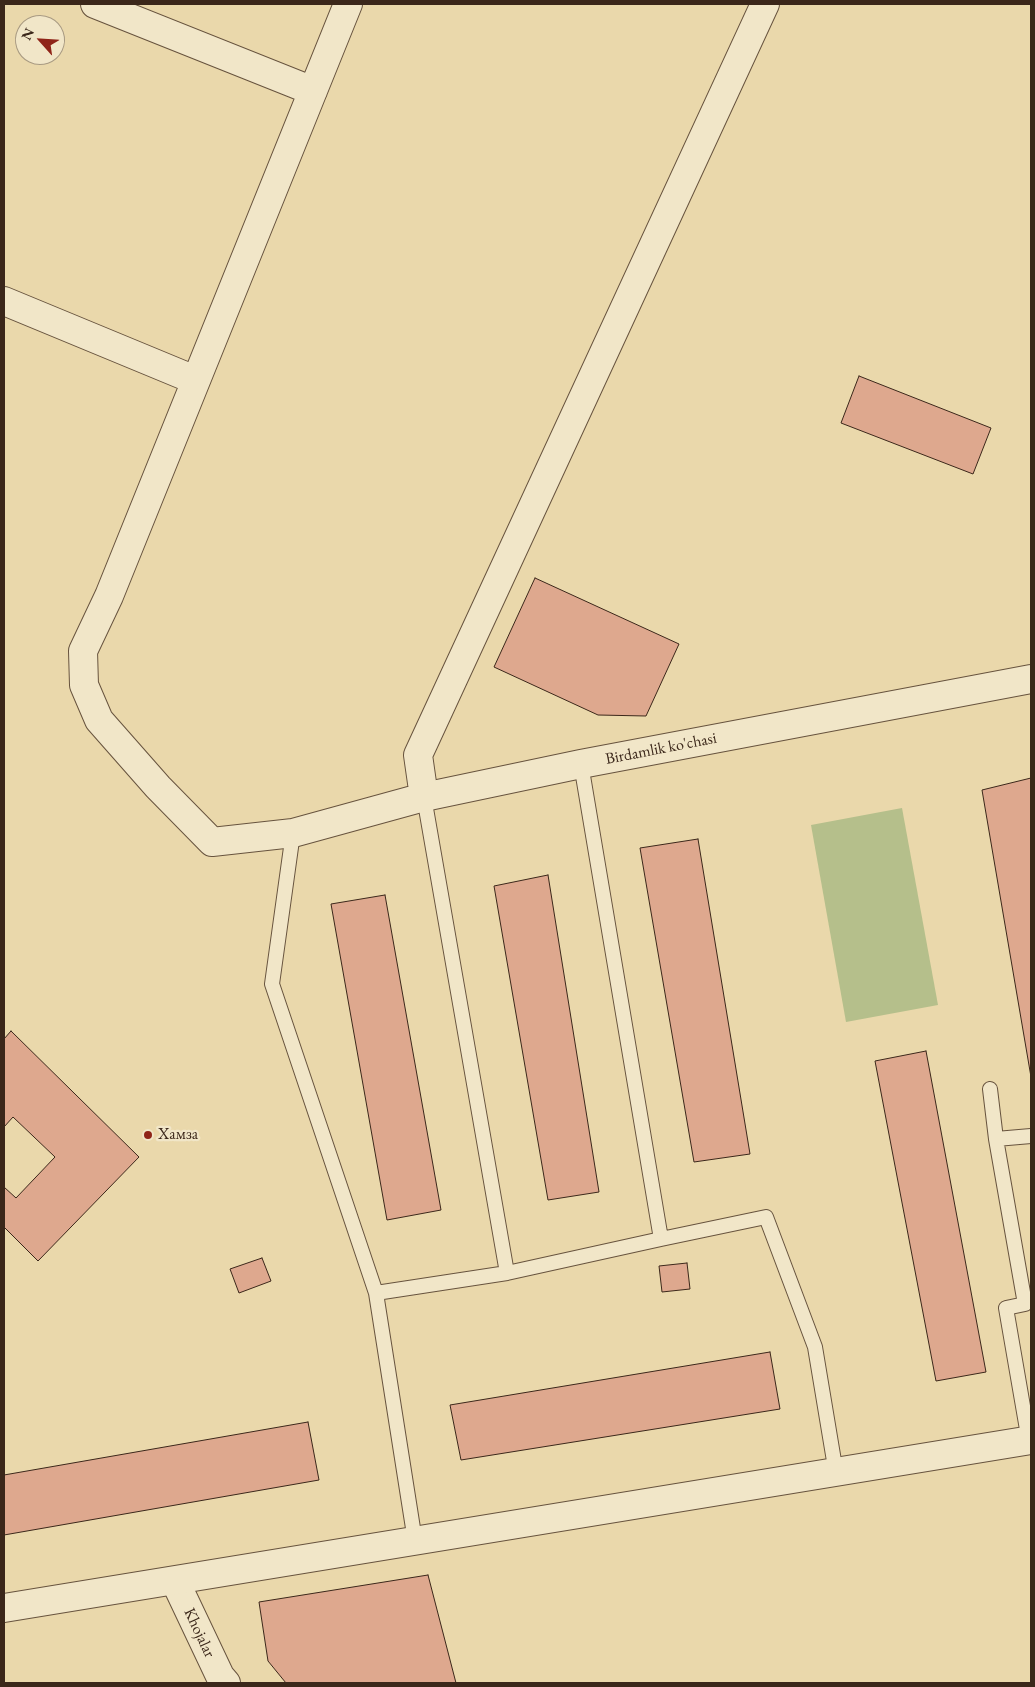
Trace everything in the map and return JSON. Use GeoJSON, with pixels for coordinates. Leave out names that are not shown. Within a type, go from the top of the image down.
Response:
{"type":"FeatureCollection","features":[{"type":"Feature","properties":{"kind":"street"},"geometry":{"type":"LineString","coordinates":[[95,4],[313,91]]}},
{"type":"Feature","properties":{"kind":"street"},"geometry":{"type":"LineString","coordinates":[[4,301],[195,380],[348,4]]}},
{"type":"Feature","properties":{"kind":"street"},"geometry":{"type":"LineString","coordinates":[[424,797],[418,755],[765,4]]}},
{"type":"Feature","properties":{"kind":"street","name":"Birdamlik ko'chasi"},"geometry":{"type":"LineString","coordinates":[[195,380],[109,596],[83,650],[84,685],[99,720],[158,788],[212,842],[293,833],[424,797],[581,764],[1031,679]]}},
{"type":"Feature","properties":{"kind":"street"},"geometry":{"type":"LineString","coordinates":[[4,1608],[1030,1440]]}},
{"type":"Feature","properties":{"kind":"street","name":"Khojalar"},"geometry":{"type":"LineString","coordinates":[[175,1581],[220,1676],[226,1683]]}},
{"type":"Feature","properties":{"kind":"lane"},"geometry":{"type":"LineString","coordinates":[[581,764],[661,1239]]}},
{"type":"Feature","properties":{"kind":"lane"},"geometry":{"type":"LineString","coordinates":[[424,797],[507,1273]]}},
{"type":"Feature","properties":{"kind":"lane"},"geometry":{"type":"LineString","coordinates":[[293,833],[272,984],[376,1293],[414,1541]]}},
{"type":"Feature","properties":{"kind":"lane"},"geometry":{"type":"LineString","coordinates":[[990,1089],[996,1139],[1025,1304],[1006,1308],[1030,1440]]}},
{"type":"Feature","properties":{"kind":"lane"},"geometry":{"type":"LineString","coordinates":[[996,1139],[1031,1136]]}},
{"type":"Feature","properties":{"kind":"lane"},"geometry":{"type":"LineString","coordinates":[[376,1293],[507,1273],[766,1217],[815,1347],[836,1473]]}},
{"type":"Feature","properties":{"kind":"green space"},"geometry":{"type":"Polygon","coordinates":[[[902,808],[938,1005],[846,1022],[811,825],[902,808]]]}},
{"type":"Feature","properties":{"kind":"building"},"geometry":{"type":"Polygon","coordinates":[[[859,376],[991,428],[973,474],[841,423],[859,376]]]}},
{"type":"Feature","properties":{"kind":"building"},"geometry":{"type":"Polygon","coordinates":[[[535,578],[679,644],[646,716],[598,715],[494,667],[535,578]]]}},
{"type":"Feature","properties":{"kind":"building"},"geometry":{"type":"Polygon","coordinates":[[[1031,778],[1031,1077],[982,790],[1031,778]]]}},
{"type":"Feature","properties":{"kind":"building"},"geometry":{"type":"Polygon","coordinates":[[[698,839],[750,1154],[694,1162],[640,848],[698,839]]]}},
{"type":"Feature","properties":{"kind":"building"},"geometry":{"type":"Polygon","coordinates":[[[548,875],[599,1192],[548,1200],[494,886],[548,875]]]}},
{"type":"Feature","properties":{"kind":"building"},"geometry":{"type":"Polygon","coordinates":[[[385,895],[441,1210],[387,1220],[331,904],[385,895]]]}},
{"type":"Feature","properties":{"kind":"building"},"geometry":{"type":"Polygon","coordinates":[[[11,1031],[139,1157],[38,1261],[4,1227],[4,1187],[16,1198],[55,1157],[13,1117],[4,1127],[4,1039],[11,1031]]]}},
{"type":"Feature","properties":{"kind":"building"},"geometry":{"type":"Polygon","coordinates":[[[926,1051],[986,1372],[936,1381],[875,1061],[926,1051]]]}},
{"type":"Feature","properties":{"kind":"building"},"geometry":{"type":"Polygon","coordinates":[[[262,1258],[271,1281],[239,1293],[230,1269],[262,1258]]]}},
{"type":"Feature","properties":{"kind":"building"},"geometry":{"type":"Polygon","coordinates":[[[687,1263],[690,1289],[662,1292],[659,1266],[687,1263]]]}},
{"type":"Feature","properties":{"kind":"building"},"geometry":{"type":"Polygon","coordinates":[[[770,1352],[780,1409],[461,1460],[450,1405],[770,1352]]]}},
{"type":"Feature","properties":{"kind":"building"},"geometry":{"type":"Polygon","coordinates":[[[308,1422],[319,1480],[4,1535],[4,1475],[308,1422]]]}},
{"type":"Feature","properties":{"kind":"building"},"geometry":{"type":"Polygon","coordinates":[[[428,1575],[456,1683],[286,1683],[268,1661],[259,1602],[428,1575]]]}},
{"type":"Feature","properties":{"kind":"place","name":"Хамза"},"geometry":{"type":"Point","coordinates":[148,1135]}}]}
